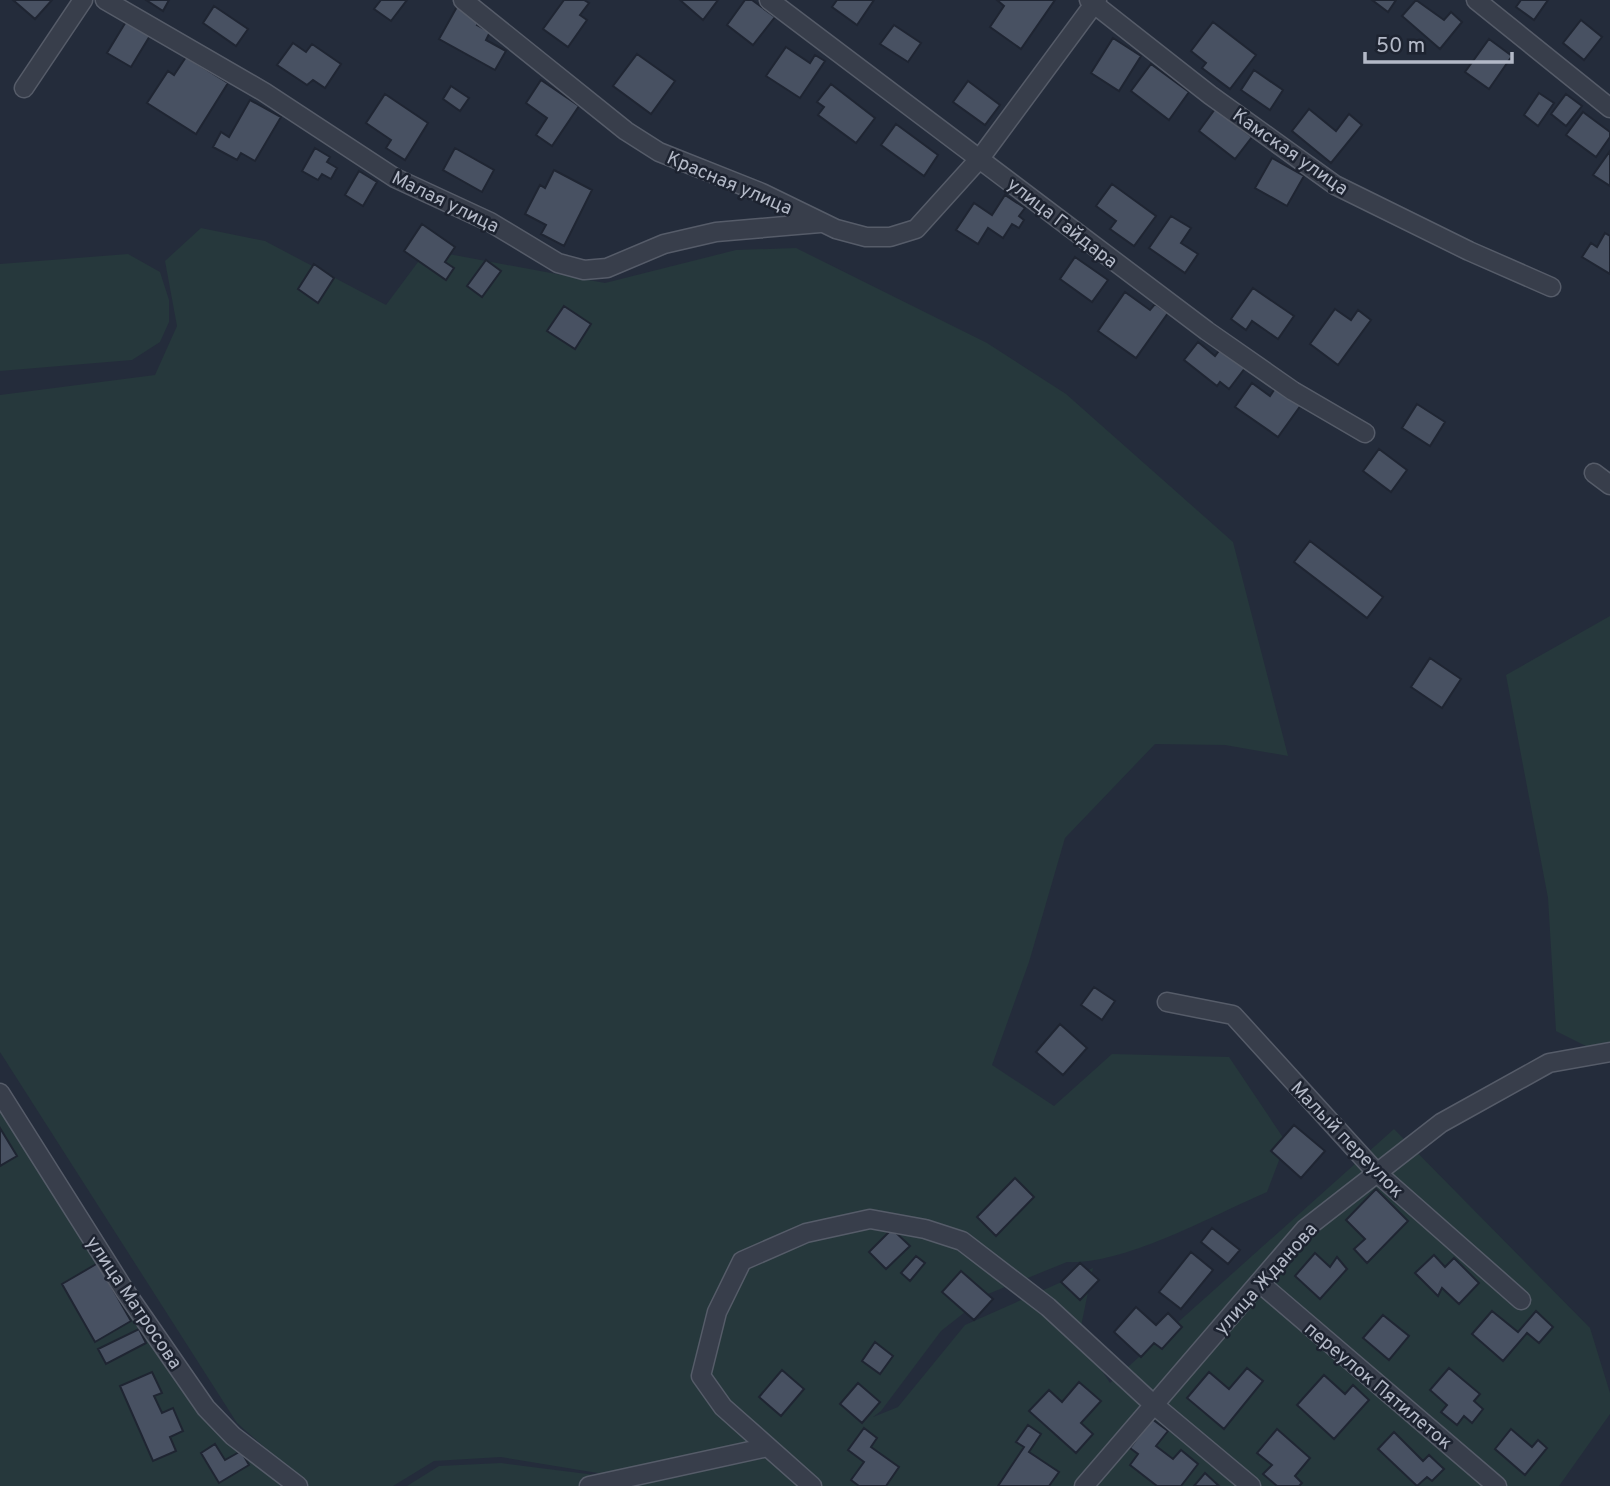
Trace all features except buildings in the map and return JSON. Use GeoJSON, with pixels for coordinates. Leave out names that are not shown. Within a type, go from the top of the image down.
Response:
{"type":"FeatureCollection","features":[{"type":"Feature","properties":{"kind":"street"},"geometry":{"type":"LineString","coordinates":[[23,88],[83,0]]}},
{"type":"Feature","properties":{"kind":"street","name":"Малая улица"},"geometry":{"type":"LineString","coordinates":[[105,0],[264,92],[395,178],[490,222],[558,263],[584,270],[607,268],[664,244],[716,232],[820,223]]}},
{"type":"Feature","properties":{"kind":"street","name":"Красная улица"},"geometry":{"type":"LineString","coordinates":[[463,0],[626,131],[659,152],[762,193],[820,223],[866,237],[890,237],[916,229],[981,157]]}},
{"type":"Feature","properties":{"kind":"street","name":"улица Гайдара"},"geometry":{"type":"LineString","coordinates":[[769,0],[874,81],[981,157],[1071,230],[1207,331],[1293,391],[1365,433]]}},
{"type":"Feature","properties":{"kind":"street"},"geometry":{"type":"LineString","coordinates":[[1476,0],[1610,108]]}},
{"type":"Feature","properties":{"kind":"street"},"geometry":{"type":"LineString","coordinates":[[981,157],[1094,1]]}},
{"type":"Feature","properties":{"kind":"street","name":"Камская улица"},"geometry":{"type":"LineString","coordinates":[[1094,1],[1210,95],[1335,185],[1505,268],[1550,287]]}},
{"type":"Feature","properties":{"kind":"street"},"geometry":{"type":"LineString","coordinates":[[1594,473],[1610,485]]}},
{"type":"Feature","properties":{"kind":"street","name":"Малый переулок"},"geometry":{"type":"LineString","coordinates":[[1167,1002],[1233,1015],[1377,1173],[1521,1300]]}},
{"type":"Feature","properties":{"kind":"street","name":"улица Жданова"},"geometry":{"type":"LineString","coordinates":[[1084,1486],[1305,1230],[1441,1122],[1549,1063],[1610,1052]]}},
{"type":"Feature","properties":{"kind":"street","name":"улица Матросова"},"geometry":{"type":"LineString","coordinates":[[0,1093],[125,1291],[206,1408],[233,1436],[298,1486]]}},
{"type":"Feature","properties":{"kind":"street"},"geometry":{"type":"LineString","coordinates":[[812,1486],[723,1406],[701,1376],[717,1312],[742,1261],[806,1233],[870,1219],[925,1228],[962,1241],[1048,1307],[1153,1404],[1251,1486]]}},
{"type":"Feature","properties":{"kind":"street","name":"переулок Пятилеток"},"geometry":{"type":"LineString","coordinates":[[1261,1284],[1497,1486]]}},
{"type":"Feature","properties":{"kind":"street"},"geometry":{"type":"LineString","coordinates":[[589,1486],[768,1447]]}},
{"type":"Feature","properties":{"kind":"shaded area"},"geometry":{"type":"Polygon","coordinates":[[[201,228],[265,241],[386,305],[427,250],[605,283],[736,250],[796,248],[987,343],[1066,394],[1233,542],[1288,756],[1225,745],[1155,744],[1065,838],[1029,962],[992,1065],[1054,1106],[1112,1054],[1229,1057],[1286,1142],[1267,1192],[1142,1247],[1090,1261],[1067,1262],[988,1294],[941,1331],[881,1411],[873,1417],[898,1407],[965,1325],[1093,1268],[1079,1336],[1110,1383],[1394,1129],[1590,1328],[1610,1393],[1610,1414],[1559,1486],[407,1486],[439,1466],[501,1463],[635,1480],[773,1457],[610,1475],[501,1457],[434,1461],[393,1486],[309,1486],[237,1423],[0,1052],[0,395],[155,375],[177,326],[165,261],[201,228]]]}},
{"type":"Feature","properties":{"kind":"shaded area"},"geometry":{"type":"Polygon","coordinates":[[[128,254],[160,272],[169,300],[169,322],[160,342],[132,360],[0,371],[0,264],[128,254]]]}},
{"type":"Feature","properties":{"kind":"shaded area"},"geometry":{"type":"Polygon","coordinates":[[[1610,616],[1610,1058],[1556,1031],[1548,898],[1506,675],[1610,616]]]}},
{"type":"Feature","properties":{"kind":"shaded area"},"geometry":{"type":"Polygon","coordinates":[[[0,1099],[120,1298],[280,1486],[0,1486],[0,1099]]]}}]}
